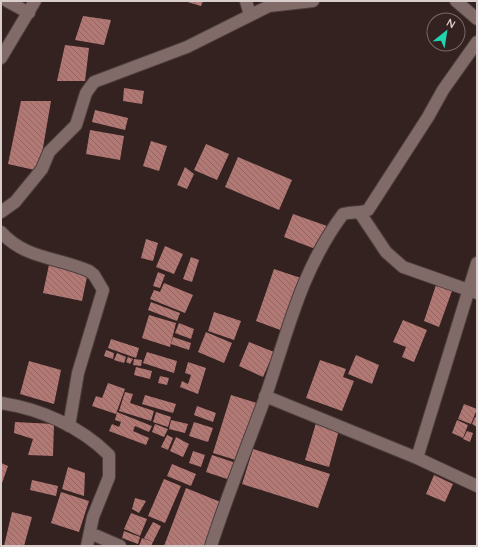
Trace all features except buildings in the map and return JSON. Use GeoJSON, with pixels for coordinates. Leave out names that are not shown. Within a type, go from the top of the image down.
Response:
{"type":"FeatureCollection","features":[{"type":"Feature","properties":{"kind":"street"},"geometry":{"type":"LineString","coordinates":[[7,1],[29,12]]}},
{"type":"Feature","properties":{"kind":"street"},"geometry":{"type":"LineString","coordinates":[[1,58],[35,1]]}},
{"type":"Feature","properties":{"kind":"street"},"geometry":{"type":"LineString","coordinates":[[246,1],[250,15]]}},
{"type":"Feature","properties":{"kind":"street"},"geometry":{"type":"LineString","coordinates":[[1,212],[15,202],[42,169],[49,152],[76,126],[86,93],[94,82],[187,47],[270,4],[313,1]]}},
{"type":"Feature","properties":{"kind":"street"},"geometry":{"type":"LineString","coordinates":[[456,1],[477,19]]}},
{"type":"Feature","properties":{"kind":"street"},"geometry":{"type":"LineString","coordinates":[[211,546],[306,276],[343,214],[349,212],[360,213],[368,210],[379,196],[443,90],[477,42]]}},
{"type":"Feature","properties":{"kind":"street"},"geometry":{"type":"LineString","coordinates":[[360,213],[386,252],[403,267],[472,291]]}},
{"type":"Feature","properties":{"kind":"street"},"geometry":{"type":"LineString","coordinates":[[1,232],[8,239],[31,254],[89,271],[94,275],[103,290],[78,373],[69,426]]}},
{"type":"Feature","properties":{"kind":"street"},"geometry":{"type":"LineString","coordinates":[[417,458],[472,291],[477,263]]}},
{"type":"Feature","properties":{"kind":"street"},"geometry":{"type":"LineString","coordinates":[[265,396],[417,458],[477,486]]}},
{"type":"Feature","properties":{"kind":"street"},"geometry":{"type":"LineString","coordinates":[[1,403],[52,417],[95,441],[109,455],[109,477],[93,517],[87,546]]}},
{"type":"Feature","properties":{"kind":"street"},"geometry":{"type":"LineString","coordinates":[[90,533],[120,546]]}}]}
